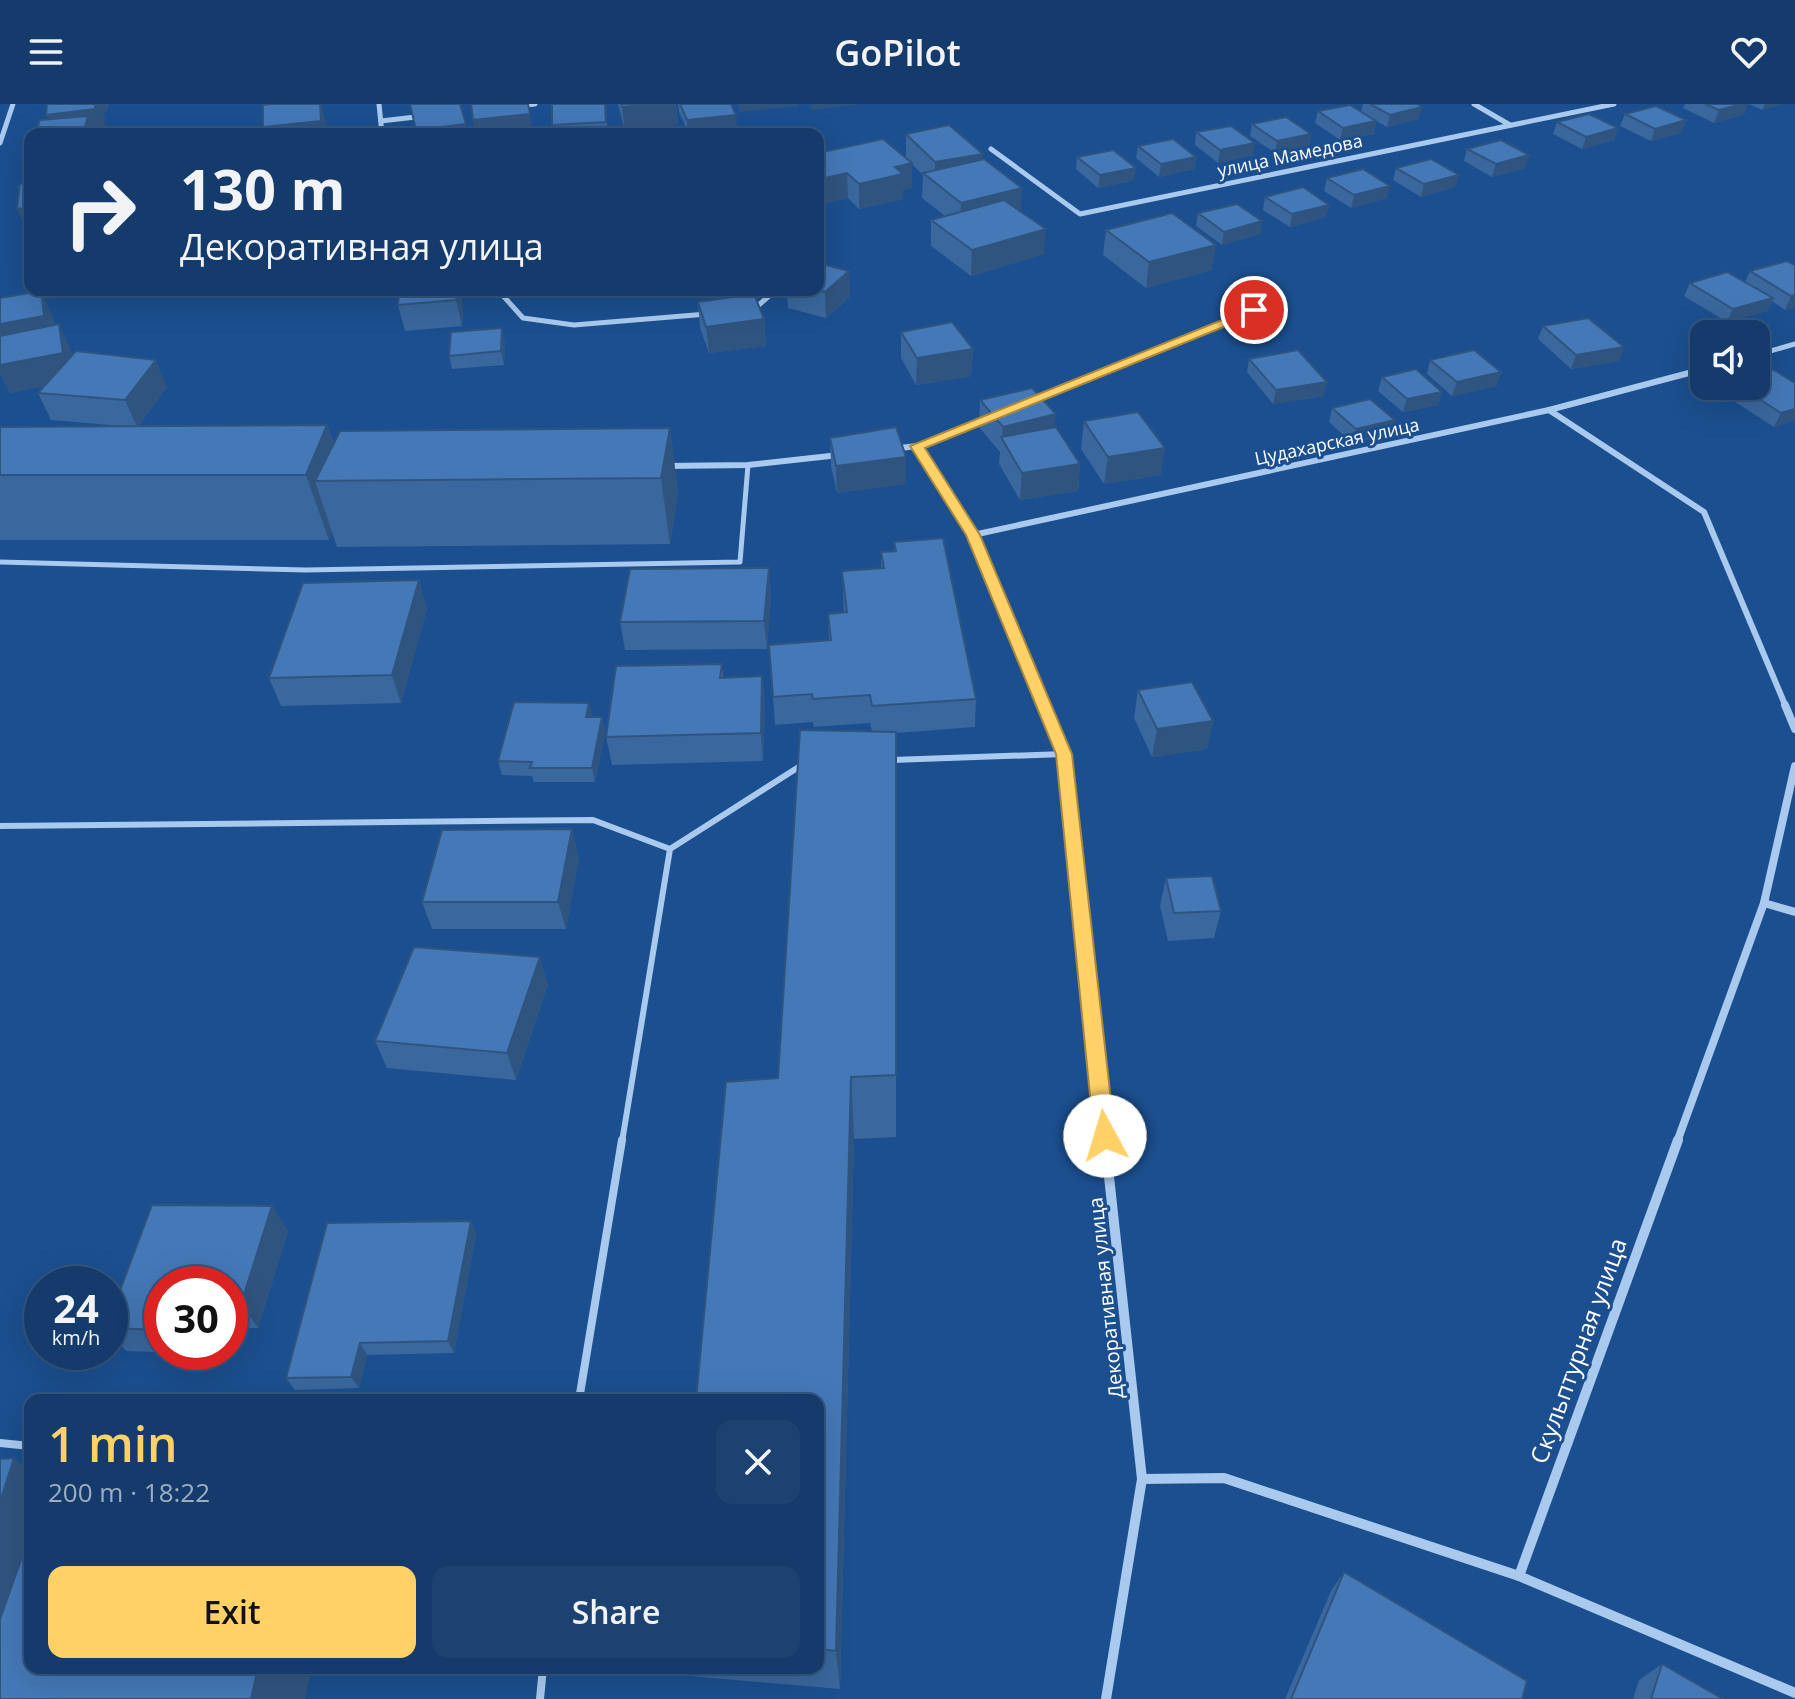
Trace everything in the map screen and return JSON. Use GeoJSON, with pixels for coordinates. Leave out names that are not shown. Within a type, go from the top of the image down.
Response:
{"type":"FeatureCollection","features":[{"type":"Feature","properties":{"kind":"street"},"geometry":{"type":"LineString","coordinates":[[0,143],[13,104]]}},
{"type":"Feature","properties":{"kind":"street"},"geometry":{"type":"LineString","coordinates":[[379,104],[382,128]]}},
{"type":"Feature","properties":{"kind":"street"},"geometry":{"type":"LineString","coordinates":[[504,107],[535,104]]}},
{"type":"Feature","properties":{"kind":"street"},"geometry":{"type":"LineString","coordinates":[[1474,104],[1510,125]]}},
{"type":"Feature","properties":{"kind":"street","name":"улица Мамедова"},"geometry":{"type":"LineString","coordinates":[[991,149],[1080,214],[1614,104]]}},
{"type":"Feature","properties":{"kind":"street"},"geometry":{"type":"LineString","coordinates":[[381,121],[427,116]]}},
{"type":"Feature","properties":{"kind":"street"},"geometry":{"type":"LineString","coordinates":[[503,296],[523,318],[574,325],[711,313]]}},
{"type":"Feature","properties":{"kind":"street"},"geometry":{"type":"LineString","coordinates":[[742,311],[757,309],[770,296]]}},
{"type":"Feature","properties":{"kind":"street"},"geometry":{"type":"LineString","coordinates":[[1770,351],[1795,344]]}},
{"type":"Feature","properties":{"kind":"street","name":"Цудахарская улица"},"geometry":{"type":"LineString","coordinates":[[973,535],[1549,410],[1690,373]]}},
{"type":"Feature","properties":{"kind":"street"},"geometry":{"type":"LineString","coordinates":[[1549,410],[1704,512],[1795,729]]}},
{"type":"Feature","properties":{"kind":"street"},"geometry":{"type":"LineString","coordinates":[[886,450],[917,446]]}},
{"type":"Feature","properties":{"kind":"street","name":"Декоративная улица"},"geometry":{"type":"LineString","coordinates":[[917,446],[973,535],[1064,754],[1142,1479],[1106,1699]]}},
{"type":"Feature","properties":{"kind":"street"},"geometry":{"type":"LineString","coordinates":[[653,466],[748,465],[856,453]]}},
{"type":"Feature","properties":{"kind":"street","name":"Скульптурная улица"},"geometry":{"type":"LineString","coordinates":[[1519,1576],[1764,903],[1795,766]]}},
{"type":"Feature","properties":{"kind":"street"},"geometry":{"type":"LineString","coordinates":[[1764,903],[1795,912]]}},
{"type":"Feature","properties":{"kind":"street"},"geometry":{"type":"LineString","coordinates":[[1142,1479],[1224,1478],[1519,1576],[1795,1693]]}},
{"type":"Feature","properties":{"kind":"lane"},"geometry":{"type":"LineString","coordinates":[[1034,399],[1254,310]]}},
{"type":"Feature","properties":{"kind":"lane"},"geometry":{"type":"LineString","coordinates":[[917,446],[990,417]]}},
{"type":"Feature","properties":{"kind":"lane"},"geometry":{"type":"LineString","coordinates":[[0,562],[306,570],[740,562],[748,465]]}},
{"type":"Feature","properties":{"kind":"lane"},"geometry":{"type":"LineString","coordinates":[[880,760],[1064,754]]}},
{"type":"Feature","properties":{"kind":"lane"},"geometry":{"type":"LineString","coordinates":[[580,1394],[670,849],[804,763],[819,762]]}},
{"type":"Feature","properties":{"kind":"lane"},"geometry":{"type":"LineString","coordinates":[[0,826],[593,820],[670,849]]}},
{"type":"Feature","properties":{"kind":"lane"},"geometry":{"type":"LineString","coordinates":[[0,1443],[24,1445]]}},
{"type":"Feature","properties":{"kind":"lane"},"geometry":{"type":"LineString","coordinates":[[540,1699],[542,1674]]}},
{"type":"Feature","properties":{"kind":"building"},"geometry":{"type":"Polygon","coordinates":[[[47,104],[95,104],[95,109],[46,115],[47,104]]]}},
{"type":"Feature","properties":{"kind":"building"},"geometry":{"type":"Polygon","coordinates":[[[320,104],[321,121],[263,127],[263,105],[320,104]]]}},
{"type":"Feature","properties":{"kind":"building"},"geometry":{"type":"Polygon","coordinates":[[[410,104],[460,104],[466,124],[433,128],[416,128],[410,104]]]}},
{"type":"Feature","properties":{"kind":"building"},"geometry":{"type":"Polygon","coordinates":[[[471,104],[528,104],[530,114],[473,120],[471,104]]]}},
{"type":"Feature","properties":{"kind":"building"},"geometry":{"type":"Polygon","coordinates":[[[552,104],[605,104],[606,122],[552,125],[552,104]]]}},
{"type":"Feature","properties":{"kind":"building"},"geometry":{"type":"Polygon","coordinates":[[[621,104],[650,104],[622,107],[621,104]]]}},
{"type":"Feature","properties":{"kind":"building"},"geometry":{"type":"Polygon","coordinates":[[[680,104],[731,104],[736,115],[687,120],[680,104]]]}},
{"type":"Feature","properties":{"kind":"building"},"geometry":{"type":"Polygon","coordinates":[[[1370,104],[1417,104],[1422,107],[1390,115],[1370,104]]]}},
{"type":"Feature","properties":{"kind":"building"},"geometry":{"type":"Polygon","coordinates":[[[1705,104],[1742,104],[1719,110],[1705,104]]]}},
{"type":"Feature","properties":{"kind":"building"},"geometry":{"type":"Polygon","coordinates":[[[1350,105],[1376,121],[1343,128],[1318,111],[1350,105]]]}},
{"type":"Feature","properties":{"kind":"building"},"geometry":{"type":"Polygon","coordinates":[[[1656,106],[1686,120],[1655,129],[1625,114],[1656,106]]]}},
{"type":"Feature","properties":{"kind":"building"},"geometry":{"type":"Polygon","coordinates":[[[1589,114],[1618,128],[1586,137],[1557,122],[1589,114]]]}},
{"type":"Feature","properties":{"kind":"building"},"geometry":{"type":"Polygon","coordinates":[[[88,116],[85,128],[37,128],[40,120],[88,116]]]}},
{"type":"Feature","properties":{"kind":"building"},"geometry":{"type":"Polygon","coordinates":[[[1286,117],[1311,134],[1277,141],[1252,124],[1286,117]]]}},
{"type":"Feature","properties":{"kind":"building"},"geometry":{"type":"Polygon","coordinates":[[[949,125],[983,154],[935,162],[906,134],[949,125]]]}},
{"type":"Feature","properties":{"kind":"building"},"geometry":{"type":"Polygon","coordinates":[[[1231,126],[1255,143],[1220,150],[1196,132],[1231,126]]]}},
{"type":"Feature","properties":{"kind":"building"},"geometry":{"type":"Polygon","coordinates":[[[883,139],[912,163],[895,167],[903,174],[859,184],[847,173],[824,177],[824,152],[883,139]]]}},
{"type":"Feature","properties":{"kind":"building"},"geometry":{"type":"Polygon","coordinates":[[[1173,139],[1196,157],[1161,164],[1138,146],[1173,139]]]}},
{"type":"Feature","properties":{"kind":"building"},"geometry":{"type":"Polygon","coordinates":[[[1501,140],[1529,155],[1496,164],[1467,149],[1501,140]]]}},
{"type":"Feature","properties":{"kind":"building"},"geometry":{"type":"Polygon","coordinates":[[[1113,150],[1136,168],[1100,175],[1077,157],[1113,150]]]}},
{"type":"Feature","properties":{"kind":"building"},"geometry":{"type":"Polygon","coordinates":[[[984,159],[1022,188],[961,203],[923,173],[984,159]]]}},
{"type":"Feature","properties":{"kind":"building"},"geometry":{"type":"Polygon","coordinates":[[[1431,159],[1459,175],[1424,184],[1396,168],[1431,159]]]}},
{"type":"Feature","properties":{"kind":"building"},"geometry":{"type":"Polygon","coordinates":[[[1363,169],[1390,186],[1354,195],[1327,178],[1363,169]]]}},
{"type":"Feature","properties":{"kind":"building"},"geometry":{"type":"Polygon","coordinates":[[[24,183],[24,208],[17,209],[20,184],[24,183]]]}},
{"type":"Feature","properties":{"kind":"building"},"geometry":{"type":"Polygon","coordinates":[[[1303,187],[1329,205],[1292,214],[1265,197],[1303,187]]]}},
{"type":"Feature","properties":{"kind":"building"},"geometry":{"type":"Polygon","coordinates":[[[1004,200],[1046,229],[972,250],[931,220],[1004,200]]]}},
{"type":"Feature","properties":{"kind":"building"},"geometry":{"type":"Polygon","coordinates":[[[1237,204],[1262,221],[1224,232],[1198,213],[1237,204]]]}},
{"type":"Feature","properties":{"kind":"building"},"geometry":{"type":"Polygon","coordinates":[[[1172,213],[1216,245],[1149,262],[1106,230],[1172,213]]]}},
{"type":"Feature","properties":{"kind":"building"},"geometry":{"type":"Polygon","coordinates":[[[1787,261],[1795,265],[1795,295],[1791,296],[1750,271],[1787,261]]]}},
{"type":"Feature","properties":{"kind":"building"},"geometry":{"type":"Polygon","coordinates":[[[824,265],[849,271],[825,292],[824,265]]]}},
{"type":"Feature","properties":{"kind":"building"},"geometry":{"type":"Polygon","coordinates":[[[1727,272],[1773,298],[1733,309],[1690,283],[1727,272]]]}},
{"type":"Feature","properties":{"kind":"building"},"geometry":{"type":"Polygon","coordinates":[[[24,294],[42,296],[44,316],[0,324],[0,298],[24,294]]]}},
{"type":"Feature","properties":{"kind":"building"},"geometry":{"type":"Polygon","coordinates":[[[399,296],[456,296],[456,300],[398,305],[399,296]]]}},
{"type":"Feature","properties":{"kind":"building"},"geometry":{"type":"Polygon","coordinates":[[[755,296],[764,319],[706,327],[698,302],[755,296]]]}},
{"type":"Feature","properties":{"kind":"building"},"geometry":{"type":"Polygon","coordinates":[[[1588,318],[1624,347],[1576,355],[1543,326],[1588,318]]]}},
{"type":"Feature","properties":{"kind":"building"},"geometry":{"type":"Polygon","coordinates":[[[952,322],[973,349],[917,358],[901,332],[952,322]]]}},
{"type":"Feature","properties":{"kind":"building"},"geometry":{"type":"Polygon","coordinates":[[[59,324],[63,353],[0,365],[0,336],[59,324]]]}},
{"type":"Feature","properties":{"kind":"building"},"geometry":{"type":"Polygon","coordinates":[[[502,328],[501,351],[449,356],[451,332],[502,328]]]}},
{"type":"Feature","properties":{"kind":"building"},"geometry":{"type":"Polygon","coordinates":[[[1298,350],[1327,382],[1276,390],[1249,359],[1298,350]]]}},
{"type":"Feature","properties":{"kind":"building"},"geometry":{"type":"Polygon","coordinates":[[[1474,350],[1501,372],[1457,382],[1430,360],[1474,350]]]}},
{"type":"Feature","properties":{"kind":"building"},"geometry":{"type":"Polygon","coordinates":[[[76,351],[156,360],[125,400],[38,393],[76,351]]]}},
{"type":"Feature","properties":{"kind":"building"},"geometry":{"type":"Polygon","coordinates":[[[1416,369],[1442,392],[1407,399],[1382,377],[1416,369]]]}},
{"type":"Feature","properties":{"kind":"building"},"geometry":{"type":"Polygon","coordinates":[[[1774,370],[1795,383],[1795,409],[1781,413],[1761,400],[1770,400],[1770,371],[1774,370]]]}},
{"type":"Feature","properties":{"kind":"building"},"geometry":{"type":"Polygon","coordinates":[[[1032,388],[1056,414],[1003,427],[980,400],[1032,388]]]}},
{"type":"Feature","properties":{"kind":"building"},"geometry":{"type":"Polygon","coordinates":[[[1370,399],[1395,420],[1356,429],[1332,408],[1370,399]]]}},
{"type":"Feature","properties":{"kind":"building"},"geometry":{"type":"Polygon","coordinates":[[[1138,412],[1165,448],[1108,457],[1084,421],[1138,412]]]}},
{"type":"Feature","properties":{"kind":"building"},"geometry":{"type":"Polygon","coordinates":[[[327,425],[306,475],[0,475],[0,427],[327,425]]]}},
{"type":"Feature","properties":{"kind":"building"},"geometry":{"type":"Polygon","coordinates":[[[896,427],[906,457],[836,466],[830,438],[896,427]]]}},
{"type":"Feature","properties":{"kind":"building"},"geometry":{"type":"Polygon","coordinates":[[[1056,427],[1080,464],[1022,473],[1001,437],[1056,427]]]}},
{"type":"Feature","properties":{"kind":"building"},"geometry":{"type":"Polygon","coordinates":[[[670,428],[661,478],[315,481],[340,431],[670,428]]]}},
{"type":"Feature","properties":{"kind":"building"},"geometry":{"type":"Polygon","coordinates":[[[943,538],[976,699],[872,706],[870,695],[813,699],[812,694],[773,697],[769,645],[831,640],[828,614],[847,612],[842,571],[884,568],[881,552],[896,551],[894,542],[943,538]]]}},
{"type":"Feature","properties":{"kind":"building"},"geometry":{"type":"Polygon","coordinates":[[[769,568],[764,621],[620,622],[630,569],[769,568]]]}},
{"type":"Feature","properties":{"kind":"building"},"geometry":{"type":"Polygon","coordinates":[[[419,580],[392,675],[269,678],[303,583],[419,580]]]}},
{"type":"Feature","properties":{"kind":"building"},"geometry":{"type":"Polygon","coordinates":[[[722,664],[720,678],[762,676],[761,733],[606,737],[616,666],[722,664]]]}},
{"type":"Feature","properties":{"kind":"building"},"geometry":{"type":"Polygon","coordinates":[[[1192,682],[1213,721],[1157,729],[1138,690],[1192,682]]]}},
{"type":"Feature","properties":{"kind":"building"},"geometry":{"type":"Polygon","coordinates":[[[514,702],[589,703],[586,717],[602,717],[592,768],[530,768],[532,762],[498,761],[514,702]]]}},
{"type":"Feature","properties":{"kind":"building"},"geometry":{"type":"Polygon","coordinates":[[[800,730],[896,732],[896,1075],[851,1077],[836,1651],[824,1650],[824,1394],[697,1394],[726,1082],[778,1078],[800,730]]]}},
{"type":"Feature","properties":{"kind":"building"},"geometry":{"type":"Polygon","coordinates":[[[572,829],[558,902],[422,902],[442,830],[572,829]]]}},
{"type":"Feature","properties":{"kind":"building"},"geometry":{"type":"Polygon","coordinates":[[[1212,876],[1221,911],[1174,913],[1166,878],[1212,876]]]}},
{"type":"Feature","properties":{"kind":"building"},"geometry":{"type":"Polygon","coordinates":[[[414,947],[540,957],[507,1053],[375,1041],[414,947]]]}},
{"type":"Feature","properties":{"kind":"building"},"geometry":{"type":"Polygon","coordinates":[[[152,1205],[272,1206],[248,1282],[248,1266],[144,1266],[144,1329],[128,1329],[128,1269],[152,1205]]]}},
{"type":"Feature","properties":{"kind":"building"},"geometry":{"type":"Polygon","coordinates":[[[471,1221],[448,1341],[360,1343],[351,1377],[286,1378],[327,1223],[471,1221]]]}},
{"type":"Feature","properties":{"kind":"building"},"geometry":{"type":"Polygon","coordinates":[[[14,1458],[0,1502],[0,1459],[14,1458]]]}},
{"type":"Feature","properties":{"kind":"building"},"geometry":{"type":"Polygon","coordinates":[[[24,1552],[24,1674],[257,1674],[251,1699],[0,1699],[0,1619],[24,1552]]]}},
{"type":"Feature","properties":{"kind":"building"},"geometry":{"type":"Polygon","coordinates":[[[1344,1572],[1527,1681],[1522,1699],[1291,1699],[1344,1572]]]}},
{"type":"Feature","properties":{"kind":"building"},"geometry":{"type":"Polygon","coordinates":[[[1662,1664],[1723,1699],[1651,1699],[1662,1664]]]}},
{"type":"Feature","properties":{"kind":"route"},"geometry":{"type":"LineString","coordinates":[[1105,1136],[1064,754],[973,535],[917,446],[1254,310]]}}]}
